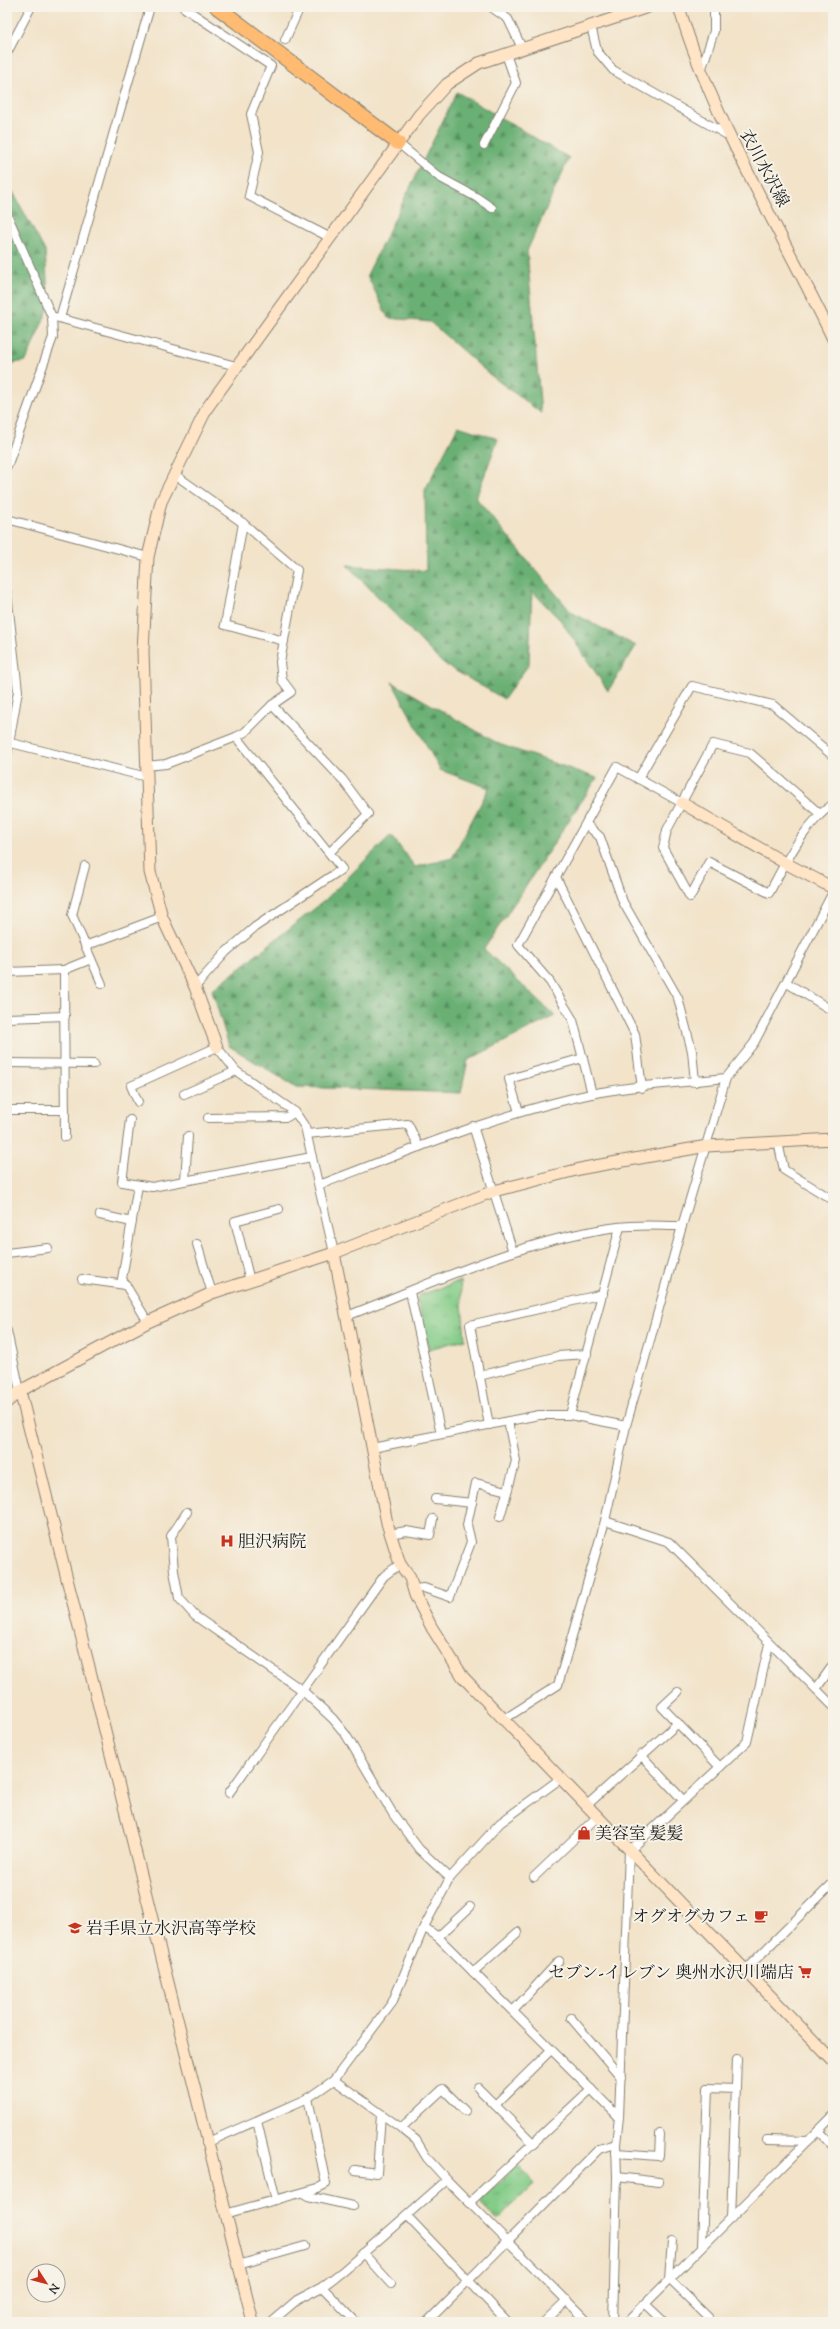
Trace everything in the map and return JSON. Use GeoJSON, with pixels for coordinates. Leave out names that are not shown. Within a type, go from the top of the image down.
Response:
{"type":"FeatureCollection","features":[{"type":"Feature","properties":{"kind":"highway"},"geometry":{"type":"LineString","coordinates":[[217,7],[398,143]]}},
{"type":"Feature","properties":{"kind":"street"},"geometry":{"type":"LineString","coordinates":[[7,53],[31,7]]}},
{"type":"Feature","properties":{"kind":"street"},"geometry":{"type":"LineString","coordinates":[[7,467],[53,336],[56,317],[150,7]]}},
{"type":"Feature","properties":{"kind":"street"},"geometry":{"type":"LineString","coordinates":[[183,7],[270,66],[251,114],[259,152],[249,196],[331,238]]}},
{"type":"Feature","properties":{"kind":"street"},"geometry":{"type":"LineString","coordinates":[[285,40],[300,7]]}},
{"type":"Feature","properties":{"kind":"street"},"geometry":{"type":"LineString","coordinates":[[490,7],[508,19],[522,48]]}},
{"type":"Feature","properties":{"kind":"street"},"geometry":{"type":"LineString","coordinates":[[648,7],[479,63],[447,84],[419,115],[398,143],[207,408],[161,502],[148,557],[143,651],[150,872],[162,917],[195,987],[217,1047],[236,1071],[295,1112],[305,1126],[334,1253],[390,1534],[400,1564],[410,1578],[413,1589],[432,1628],[463,1677],[833,2061]]}},
{"type":"Feature","properties":{"kind":"street","name":"衣川水沢線"},"geometry":{"type":"LineString","coordinates":[[679,7],[701,71],[729,136],[802,274],[833,339]]}},
{"type":"Feature","properties":{"kind":"street"},"geometry":{"type":"LineString","coordinates":[[701,71],[714,31],[714,7]]}},
{"type":"Feature","properties":{"kind":"street"},"geometry":{"type":"LineString","coordinates":[[591,26],[597,51],[613,70],[729,136]]}},
{"type":"Feature","properties":{"kind":"street"},"geometry":{"type":"LineString","coordinates":[[484,145],[516,83],[506,54]]}},
{"type":"Feature","properties":{"kind":"street"},"geometry":{"type":"LineString","coordinates":[[398,143],[439,177],[476,197],[492,208]]}},
{"type":"Feature","properties":{"kind":"street"},"geometry":{"type":"LineString","coordinates":[[7,214],[56,317],[236,366]]}},
{"type":"Feature","properties":{"kind":"street"},"geometry":{"type":"LineString","coordinates":[[8,742],[146,772],[236,737],[245,732],[272,705],[291,692],[282,680],[280,662],[297,570],[243,524],[174,474]]}},
{"type":"Feature","properties":{"kind":"street"},"geometry":{"type":"LineString","coordinates":[[7,519],[148,557]]}},
{"type":"Feature","properties":{"kind":"street"},"geometry":{"type":"LineString","coordinates":[[243,524],[226,625],[284,641]]}},
{"type":"Feature","properties":{"kind":"street"},"geometry":{"type":"LineString","coordinates":[[7,593],[18,692],[8,742],[7,755]]}},
{"type":"Feature","properties":{"kind":"street"},"geometry":{"type":"LineString","coordinates":[[638,779],[692,686],[772,706],[833,756]]}},
{"type":"Feature","properties":{"kind":"street"},"geometry":{"type":"LineString","coordinates":[[272,705],[342,779],[368,814],[330,852]]}},
{"type":"Feature","properties":{"kind":"street"},"geometry":{"type":"LineString","coordinates":[[195,987],[226,952],[255,927],[342,869],[330,852],[236,737]]}},
{"type":"Feature","properties":{"kind":"street"},"geometry":{"type":"LineString","coordinates":[[820,814],[750,752],[713,744],[667,830],[663,848],[690,897],[709,862],[769,893],[786,863],[820,814],[833,804]]}},
{"type":"Feature","properties":{"kind":"street"},"geometry":{"type":"LineString","coordinates":[[592,1094],[573,1020],[550,982],[518,945],[617,767],[833,888]]}},
{"type":"Feature","properties":{"kind":"street"},"geometry":{"type":"LineString","coordinates":[[586,824],[600,837],[623,902],[678,998],[692,1051],[695,1082]]}},
{"type":"Feature","properties":{"kind":"street"},"geometry":{"type":"LineString","coordinates":[[84,866],[72,915],[102,984]]}},
{"type":"Feature","properties":{"kind":"street"},"geometry":{"type":"LineString","coordinates":[[556,877],[635,1034],[642,1088]]}},
{"type":"Feature","properties":{"kind":"street"},"geometry":{"type":"LineString","coordinates":[[503,1720],[558,1685],[605,1521],[626,1426],[682,1226],[726,1078],[754,1043],[787,983],[833,892]]}},
{"type":"Feature","properties":{"kind":"street"},"geometry":{"type":"LineString","coordinates":[[85,946],[162,917]]}},
{"type":"Feature","properties":{"kind":"street"},"geometry":{"type":"LineString","coordinates":[[7,972],[64,970],[91,959]]}},
{"type":"Feature","properties":{"kind":"street"},"geometry":{"type":"LineString","coordinates":[[64,970],[65,1137]]}},
{"type":"Feature","properties":{"kind":"street"},"geometry":{"type":"LineString","coordinates":[[787,983],[833,1011]]}},
{"type":"Feature","properties":{"kind":"street"},"geometry":{"type":"LineString","coordinates":[[7,1018],[65,1016]]}},
{"type":"Feature","properties":{"kind":"street"},"geometry":{"type":"LineString","coordinates":[[138,1102],[131,1086],[217,1047]]}},
{"type":"Feature","properties":{"kind":"street"},"geometry":{"type":"LineString","coordinates":[[519,1112],[508,1079],[583,1058]]}},
{"type":"Feature","properties":{"kind":"street"},"geometry":{"type":"LineString","coordinates":[[7,1063],[94,1064]]}},
{"type":"Feature","properties":{"kind":"street"},"geometry":{"type":"LineString","coordinates":[[184,1094],[236,1071]]}},
{"type":"Feature","properties":{"kind":"street"},"geometry":{"type":"LineString","coordinates":[[319,1185],[473,1126],[519,1112],[592,1094],[726,1078]]}},
{"type":"Feature","properties":{"kind":"street"},"geometry":{"type":"LineString","coordinates":[[7,1110],[65,1110]]}},
{"type":"Feature","properties":{"kind":"street"},"geometry":{"type":"LineString","coordinates":[[208,1118],[287,1117],[295,1112]]}},
{"type":"Feature","properties":{"kind":"street"},"geometry":{"type":"LineString","coordinates":[[130,1120],[122,1182],[152,1187],[312,1158]]}},
{"type":"Feature","properties":{"kind":"street"},"geometry":{"type":"LineString","coordinates":[[307,1134],[408,1124],[419,1147]]}},
{"type":"Feature","properties":{"kind":"street"},"geometry":{"type":"LineString","coordinates":[[473,1126],[513,1252]]}},
{"type":"Feature","properties":{"kind":"street"},"geometry":{"type":"LineString","coordinates":[[185,1180],[188,1136]]}},
{"type":"Feature","properties":{"kind":"street"},"geometry":{"type":"LineString","coordinates":[[7,1402],[20,1391],[148,1322],[212,1293],[334,1253],[494,1191],[584,1168],[707,1146],[833,1139]]}},
{"type":"Feature","properties":{"kind":"street"},"geometry":{"type":"LineString","coordinates":[[778,1142],[784,1170],[833,1200]]}},
{"type":"Feature","properties":{"kind":"street"},"geometry":{"type":"LineString","coordinates":[[138,1185],[122,1279],[148,1322]]}},
{"type":"Feature","properties":{"kind":"street"},"geometry":{"type":"LineString","coordinates":[[250,1281],[235,1221],[279,1209]]}},
{"type":"Feature","properties":{"kind":"street"},"geometry":{"type":"LineString","coordinates":[[100,1215],[132,1222]]}},
{"type":"Feature","properties":{"kind":"street"},"geometry":{"type":"LineString","coordinates":[[347,1316],[513,1252],[620,1227],[682,1226]]}},
{"type":"Feature","properties":{"kind":"street"},"geometry":{"type":"LineString","coordinates":[[570,1415],[620,1227]]}},
{"type":"Feature","properties":{"kind":"street"},"geometry":{"type":"LineString","coordinates":[[197,1244],[212,1293]]}},
{"type":"Feature","properties":{"kind":"street"},"geometry":{"type":"LineString","coordinates":[[7,1253],[48,1248]]}},
{"type":"Feature","properties":{"kind":"street"},"geometry":{"type":"LineString","coordinates":[[82,1279],[126,1284]]}},
{"type":"Feature","properties":{"kind":"street"},"geometry":{"type":"LineString","coordinates":[[410,1292],[441,1434]]}},
{"type":"Feature","properties":{"kind":"street"},"geometry":{"type":"LineString","coordinates":[[489,1425],[470,1325],[602,1294]]}},
{"type":"Feature","properties":{"kind":"street"},"geometry":{"type":"LineString","coordinates":[[7,1331],[20,1391],[206,2143],[252,2322]]}},
{"type":"Feature","properties":{"kind":"street"},"geometry":{"type":"LineString","coordinates":[[479,1376],[558,1356],[586,1354]]}},
{"type":"Feature","properties":{"kind":"street"},"geometry":{"type":"LineString","coordinates":[[372,1448],[539,1415],[570,1415],[626,1426]]}},
{"type":"Feature","properties":{"kind":"street"},"geometry":{"type":"LineString","coordinates":[[500,1517],[516,1461],[508,1421]]}},
{"type":"Feature","properties":{"kind":"street"},"geometry":{"type":"LineString","coordinates":[[413,1589],[424,1588],[450,1597],[470,1542],[467,1525],[476,1483],[508,1491]]}},
{"type":"Feature","properties":{"kind":"street"},"geometry":{"type":"LineString","coordinates":[[435,1499],[472,1503]]}},
{"type":"Feature","properties":{"kind":"street"},"geometry":{"type":"LineString","coordinates":[[187,1512],[171,1536],[174,1571],[179,1598],[195,1616],[302,1690],[333,1719],[346,1734],[393,1814],[419,1850],[450,1878]]}},
{"type":"Feature","properties":{"kind":"street"},"geometry":{"type":"LineString","coordinates":[[390,1534],[406,1531],[430,1535],[433,1519]]}},
{"type":"Feature","properties":{"kind":"street"},"geometry":{"type":"LineString","coordinates":[[605,1521],[669,1542],[769,1644],[833,1706]]}},
{"type":"Feature","properties":{"kind":"street"},"geometry":{"type":"LineString","coordinates":[[229,1793],[384,1576],[400,1564]]}},
{"type":"Feature","properties":{"kind":"street"},"geometry":{"type":"LineString","coordinates":[[613,2322],[617,2177],[616,2144],[621,2077],[629,1851],[747,1742],[769,1644]]}},
{"type":"Feature","properties":{"kind":"street"},"geometry":{"type":"LineString","coordinates":[[816,1689],[833,1665]]}},
{"type":"Feature","properties":{"kind":"street"},"geometry":{"type":"LineString","coordinates":[[678,1692],[662,1707],[720,1767]]}},
{"type":"Feature","properties":{"kind":"street"},"geometry":{"type":"LineString","coordinates":[[586,1806],[678,1723]]}},
{"type":"Feature","properties":{"kind":"street"},"geometry":{"type":"LineString","coordinates":[[641,1755],[683,1800]]}},
{"type":"Feature","properties":{"kind":"street"},"geometry":{"type":"LineString","coordinates":[[206,2143],[308,2098],[334,2080],[392,2003],[424,1927],[450,1878],[500,1823],[560,1779]]}},
{"type":"Feature","properties":{"kind":"street"},"geometry":{"type":"LineString","coordinates":[[534,1877],[597,1817]]}},
{"type":"Feature","properties":{"kind":"street"},"geometry":{"type":"LineString","coordinates":[[745,1970],[833,1883]]}},
{"type":"Feature","properties":{"kind":"street"},"geometry":{"type":"LineString","coordinates":[[438,1937],[470,1907]]}},
{"type":"Feature","properties":{"kind":"street"},"geometry":{"type":"LineString","coordinates":[[424,1927],[438,1937],[619,2117]]}},
{"type":"Feature","properties":{"kind":"street"},"geometry":{"type":"LineString","coordinates":[[473,1972],[518,1932]]}},
{"type":"Feature","properties":{"kind":"street"},"geometry":{"type":"LineString","coordinates":[[513,2011],[559,1961]]}},
{"type":"Feature","properties":{"kind":"street"},"geometry":{"type":"LineString","coordinates":[[571,2018],[621,2077]]}},
{"type":"Feature","properties":{"kind":"street"},"geometry":{"type":"LineString","coordinates":[[495,2105],[552,2050]]}},
{"type":"Feature","properties":{"kind":"street"},"geometry":{"type":"LineString","coordinates":[[731,2218],[737,2060]]}},
{"type":"Feature","properties":{"kind":"street"},"geometry":{"type":"LineString","coordinates":[[334,2080],[416,2140],[427,2158],[447,2180],[588,2322]]}},
{"type":"Feature","properties":{"kind":"street"},"geometry":{"type":"LineString","coordinates":[[478,2088],[533,2143]]}},
{"type":"Feature","properties":{"kind":"street"},"geometry":{"type":"LineString","coordinates":[[702,2246],[708,2088],[736,2089]]}},
{"type":"Feature","properties":{"kind":"street"},"geometry":{"type":"LineString","coordinates":[[401,2128],[443,2089],[465,2111]]}},
{"type":"Feature","properties":{"kind":"street"},"geometry":{"type":"LineString","coordinates":[[470,2202],[591,2089]]}},
{"type":"Feature","properties":{"kind":"street"},"geometry":{"type":"LineString","coordinates":[[225,2214],[326,2184],[308,2098]]}},
{"type":"Feature","properties":{"kind":"street"},"geometry":{"type":"LineString","coordinates":[[355,2170],[377,2172],[381,2114]]}},
{"type":"Feature","properties":{"kind":"street"},"geometry":{"type":"LineString","coordinates":[[627,2322],[833,2116]]}},
{"type":"Feature","properties":{"kind":"street"},"geometry":{"type":"LineString","coordinates":[[257,2121],[276,2200]]}},
{"type":"Feature","properties":{"kind":"street"},"geometry":{"type":"LineString","coordinates":[[818,2131],[833,2146]]}},
{"type":"Feature","properties":{"kind":"street"},"geometry":{"type":"LineString","coordinates":[[616,2153],[659,2156],[660,2134]]}},
{"type":"Feature","properties":{"kind":"street"},"geometry":{"type":"LineString","coordinates":[[767,2140],[808,2141]]}},
{"type":"Feature","properties":{"kind":"street"},"geometry":{"type":"LineString","coordinates":[[427,2322],[599,2149],[616,2144]]}},
{"type":"Feature","properties":{"kind":"street"},"geometry":{"type":"LineString","coordinates":[[617,2177],[659,2182]]}},
{"type":"Feature","properties":{"kind":"street"},"geometry":{"type":"LineString","coordinates":[[271,2322],[297,2300],[322,2288],[447,2180]]}},
{"type":"Feature","properties":{"kind":"street"},"geometry":{"type":"LineString","coordinates":[[303,2192],[308,2196],[353,2206]]}},
{"type":"Feature","properties":{"kind":"street"},"geometry":{"type":"LineString","coordinates":[[407,2216],[508,2322]]}},
{"type":"Feature","properties":{"kind":"street"},"geometry":{"type":"LineString","coordinates":[[669,2279],[672,2241]]}},
{"type":"Feature","properties":{"kind":"street"},"geometry":{"type":"LineString","coordinates":[[238,2265],[305,2246]]}},
{"type":"Feature","properties":{"kind":"street"},"geometry":{"type":"LineString","coordinates":[[363,2253],[391,2284]]}},
{"type":"Feature","properties":{"kind":"street"},"geometry":{"type":"LineString","coordinates":[[669,2279],[708,2317]]}},
{"type":"Feature","properties":{"kind":"street"},"geometry":{"type":"LineString","coordinates":[[322,2288],[356,2322]]}},
{"type":"Feature","properties":{"kind":"street"},"geometry":{"type":"LineString","coordinates":[[544,2322],[567,2300]]}},
{"type":"Feature","properties":{"kind":"street"},"geometry":{"type":"LineString","coordinates":[[645,2304],[664,2322]]}},
{"type":"Feature","properties":{"kind":"green space"},"geometry":{"type":"Polygon","coordinates":[[[457,92],[569,158],[527,251],[541,413],[489,374],[430,322],[388,318],[367,275],[457,92]]]}},
{"type":"Feature","properties":{"kind":"green space"},"geometry":{"type":"Polygon","coordinates":[[[7,181],[45,251],[49,307],[26,361],[7,364],[7,181]]]}},
{"type":"Feature","properties":{"kind":"green space"},"geometry":{"type":"Polygon","coordinates":[[[458,426],[498,439],[476,498],[571,612],[636,646],[608,691],[561,621],[532,591],[529,664],[504,699],[442,663],[347,565],[426,571],[425,490],[458,426]]]}},
{"type":"Feature","properties":{"kind":"green space"},"geometry":{"type":"Polygon","coordinates":[[[392,682],[499,744],[597,778],[484,949],[555,1016],[468,1060],[461,1093],[296,1087],[229,1046],[212,990],[324,901],[391,835],[415,867],[452,858],[489,788],[440,770],[392,682]]]}},
{"type":"Feature","properties":{"kind":"green space"},"geometry":{"type":"Polygon","coordinates":[[[460,1281],[465,1339],[429,1349],[417,1298],[420,1295],[460,1281]]]}},
{"type":"Feature","properties":{"kind":"green space"},"geometry":{"type":"Polygon","coordinates":[[[518,2165],[535,2183],[498,2220],[481,2204],[483,2198],[518,2165]]]}},
{"type":"Feature","properties":{"kind":"place","name":"胆沢病院"},"geometry":{"type":"Point","coordinates":[227,1541]}},
{"type":"Feature","properties":{"kind":"place","name":"美容室 髪髪"},"geometry":{"type":"Point","coordinates":[584,1833]}},
{"type":"Feature","properties":{"kind":"place","name":"オグオグカフェ"},"geometry":{"type":"Point","coordinates":[761,1916]}},
{"type":"Feature","properties":{"kind":"place","name":"岩手県立水沢高等学校"},"geometry":{"type":"Point","coordinates":[75,1928]}},
{"type":"Feature","properties":{"kind":"place","name":"セブン-イレブン 奥州水沢川端店"},"geometry":{"type":"Point","coordinates":[805,1972]}}]}
